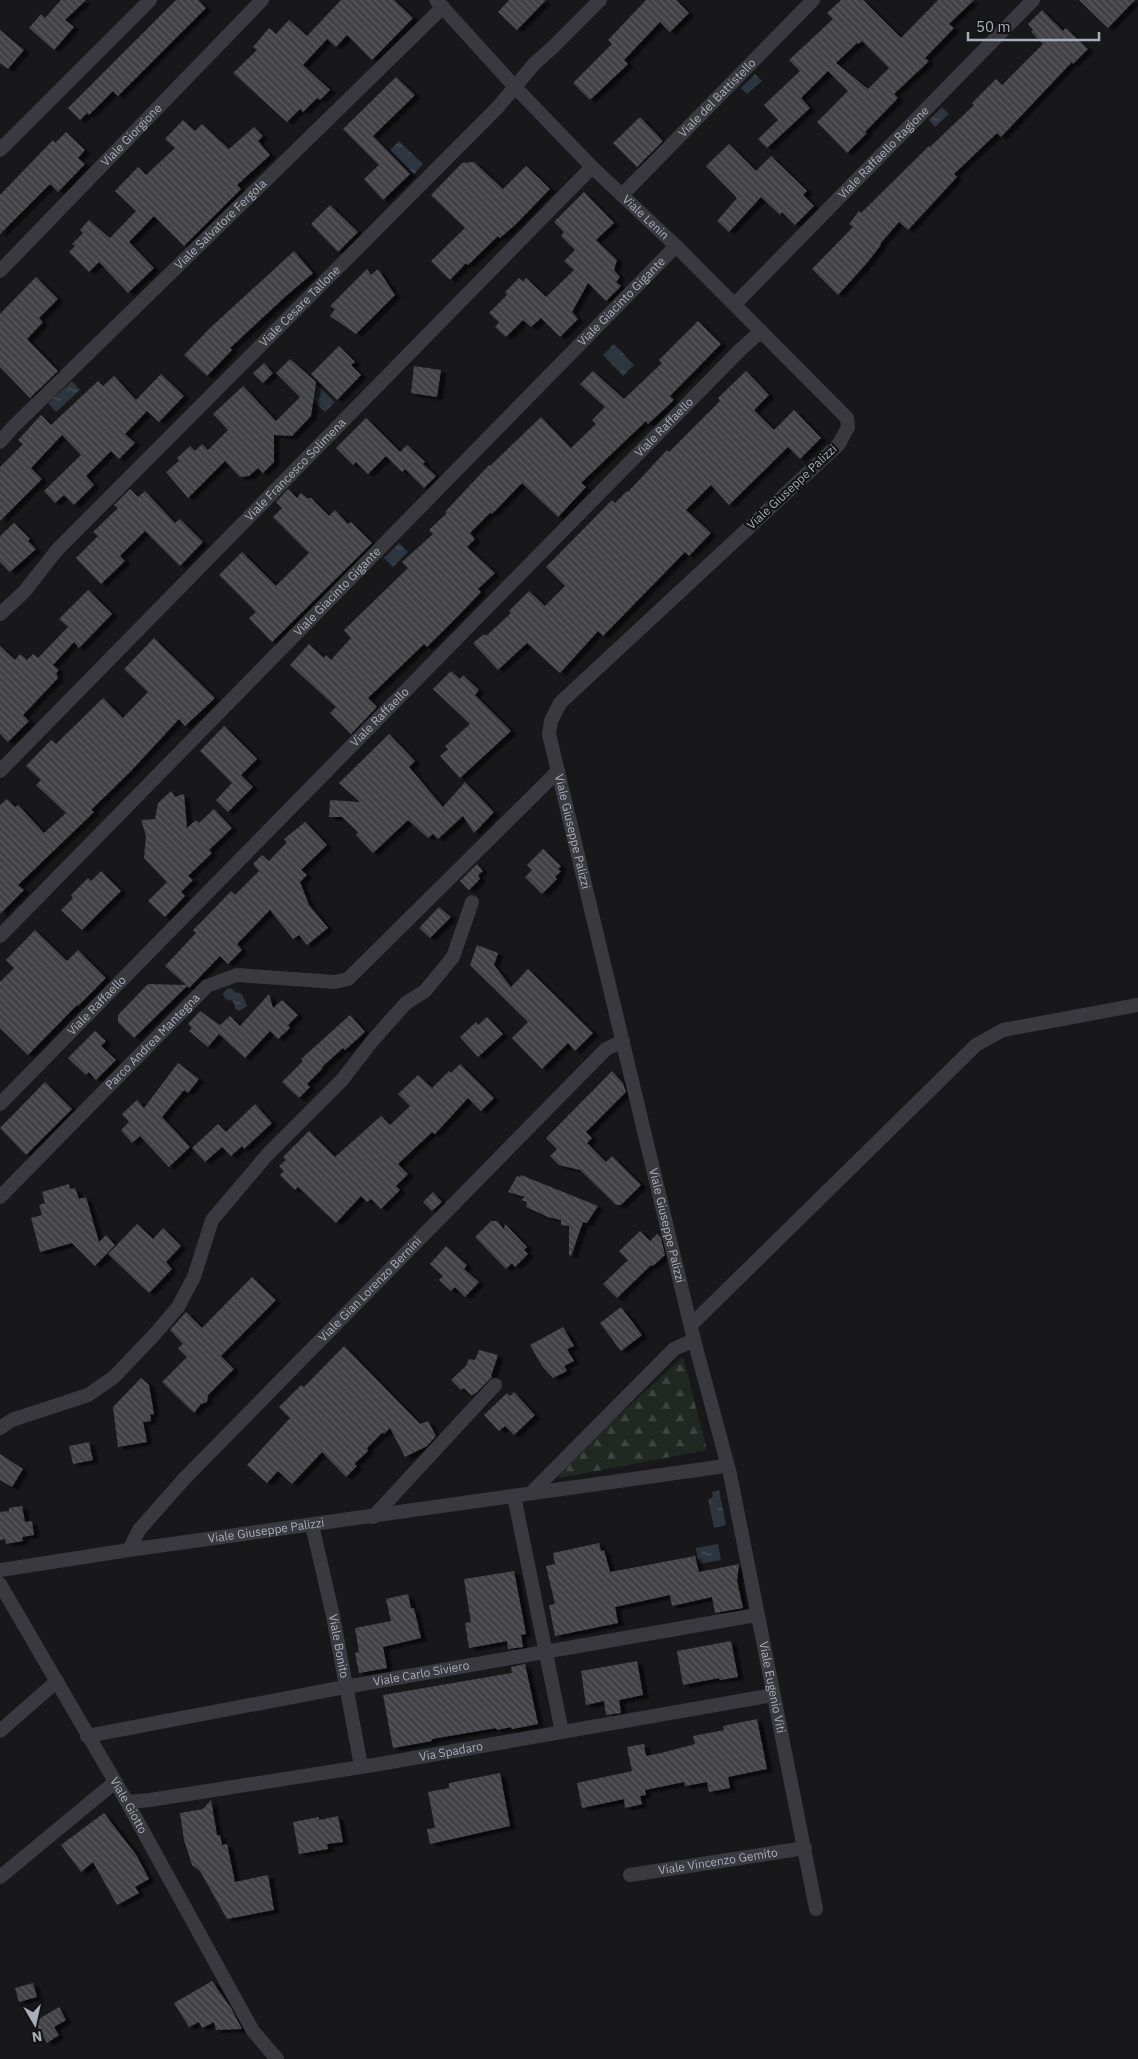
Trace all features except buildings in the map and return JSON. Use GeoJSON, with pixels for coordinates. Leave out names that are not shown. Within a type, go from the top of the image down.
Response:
{"type":"FeatureCollection","features":[{"type":"Feature","properties":{"kind":"street"},"geometry":{"type":"LineString","coordinates":[[0,150],[150,0]]}},
{"type":"Feature","properties":{"kind":"street","name":"Viale Giorgione"},"geometry":{"type":"LineString","coordinates":[[0,271],[262,0]]}},
{"type":"Feature","properties":{"kind":"street","name":"Viale Cesare Tallone"},"geometry":{"type":"LineString","coordinates":[[0,614],[24,592],[57,550],[498,107],[534,64],[600,0]]}},
{"type":"Feature","properties":{"kind":"street","name":"Viale del Battistello"},"geometry":{"type":"LineString","coordinates":[[622,195],[813,0]]}},
{"type":"Feature","properties":{"kind":"street","name":"Viale Raffaello Ragione"},"geometry":{"type":"LineString","coordinates":[[735,304],[1033,0]]}},
{"type":"Feature","properties":{"kind":"street","name":"Viale Lenin"},"geometry":{"type":"LineString","coordinates":[[440,4],[515,87],[592,167],[735,304],[846,418],[848,427],[844,436]]}},
{"type":"Feature","properties":{"kind":"street","name":"Viale Salvatore Fergola"},"geometry":{"type":"LineString","coordinates":[[0,442],[440,4]]}},
{"type":"Feature","properties":{"kind":"street","name":"Viale Francesco Solimena"},"geometry":{"type":"LineString","coordinates":[[0,771],[592,167]]}},
{"type":"Feature","properties":{"kind":"street","name":"Viale Giacinto Gigante"},"geometry":{"type":"LineString","coordinates":[[0,936],[676,246]]}},
{"type":"Feature","properties":{"kind":"street","name":"Viale Raffaello"},"geometry":{"type":"LineString","coordinates":[[0,1104],[739,351],[761,331]]}},
{"type":"Feature","properties":{"kind":"street","name":"Viale Giuseppe Palizzi"},"geometry":{"type":"LineString","coordinates":[[0,1570],[129,1550],[718,1468],[727,1464],[694,1340],[549,734],[551,721],[560,703],[839,444],[844,436]]}},
{"type":"Feature","properties":{"kind":"street","name":"Parco Andrea Mantegna"},"geometry":{"type":"LineString","coordinates":[[0,1197],[207,986],[237,975],[335,982],[348,979],[558,770]]}},
{"type":"Feature","properties":{"kind":"street"},"geometry":{"type":"LineString","coordinates":[[0,1428],[12,1420],[88,1395],[114,1377],[154,1334],[178,1307],[194,1277],[212,1220],[268,1155],[342,1080],[373,1040],[406,1003],[425,991],[453,957],[472,902]]}},
{"type":"Feature","properties":{"kind":"street"},"geometry":{"type":"LineString","coordinates":[[691,1325],[976,1045],[1003,1030],[1138,1006]]}},
{"type":"Feature","properties":{"kind":"street","name":"Viale Gian Lorenzo Bernini"},"geometry":{"type":"LineString","coordinates":[[129,1550],[140,1530],[184,1479],[606,1049],[623,1042]]}},
{"type":"Feature","properties":{"kind":"street"},"geometry":{"type":"LineString","coordinates":[[531,1493],[674,1350],[694,1340]]}},
{"type":"Feature","properties":{"kind":"street"},"geometry":{"type":"LineString","coordinates":[[373,1517],[495,1385]]}},
{"type":"Feature","properties":{"kind":"street","name":"Viale Eugenio Viti"},"geometry":{"type":"LineString","coordinates":[[727,1464],[816,1909]]}},
{"type":"Feature","properties":{"kind":"street"},"geometry":{"type":"LineString","coordinates":[[514,1496],[562,1732]]}},
{"type":"Feature","properties":{"kind":"street","name":"Viale Bonito"},"geometry":{"type":"LineString","coordinates":[[312,1526],[333,1616],[361,1766]]}},
{"type":"Feature","properties":{"kind":"street","name":"Viale Giotto"},"geometry":{"type":"LineString","coordinates":[[0,1584],[12,1608],[127,1802],[254,2031],[277,2059]]}},
{"type":"Feature","properties":{"kind":"street","name":"Viale Carlo Siviero"},"geometry":{"type":"LineString","coordinates":[[87,1736],[345,1687],[756,1615]]}},
{"type":"Feature","properties":{"kind":"street"},"geometry":{"type":"LineString","coordinates":[[0,1731],[57,1681]]}},
{"type":"Feature","properties":{"kind":"street","name":"Via Spadaro"},"geometry":{"type":"LineString","coordinates":[[127,1802],[150,1800],[361,1766],[773,1695]]}},
{"type":"Feature","properties":{"kind":"street"},"geometry":{"type":"LineString","coordinates":[[0,1877],[114,1782]]}},
{"type":"Feature","properties":{"kind":"street","name":"Viale Vincenzo Gemito"},"geometry":{"type":"LineString","coordinates":[[630,1875],[805,1848]]}},
{"type":"Feature","properties":{"kind":"green space"},"geometry":{"type":"Polygon","coordinates":[[[683,1357],[707,1450],[559,1478],[562,1467],[683,1357]]]}},
{"type":"Feature","properties":{"kind":"water"},"geometry":{"type":"Polygon","coordinates":[[[755,74],[762,81],[747,94],[741,88],[755,74]]]}},
{"type":"Feature","properties":{"kind":"water"},"geometry":{"type":"Polygon","coordinates":[[[942,107],[949,114],[935,127],[929,120],[942,107]]]}},
{"type":"Feature","properties":{"kind":"water"},"geometry":{"type":"Polygon","coordinates":[[[399,141],[423,164],[414,174],[390,150],[399,141]]]}},
{"type":"Feature","properties":{"kind":"water"},"geometry":{"type":"Polygon","coordinates":[[[614,344],[634,365],[623,376],[603,355],[614,344]]]}},
{"type":"Feature","properties":{"kind":"water"},"geometry":{"type":"Polygon","coordinates":[[[72,381],[80,390],[56,412],[48,403],[72,381]]]}},
{"type":"Feature","properties":{"kind":"water"},"geometry":{"type":"Polygon","coordinates":[[[315,383],[335,402],[325,412],[305,394],[315,383]]]}},
{"type":"Feature","properties":{"kind":"water"},"geometry":{"type":"Polygon","coordinates":[[[399,543],[408,552],[393,567],[384,558],[399,543]]]}},
{"type":"Feature","properties":{"kind":"water"},"geometry":{"type":"Polygon","coordinates":[[[231,988],[235,992],[242,994],[247,1006],[239,1011],[236,1010],[233,1001],[225,999],[223,994],[227,989],[231,988]]]}},
{"type":"Feature","properties":{"kind":"water"},"geometry":{"type":"Polygon","coordinates":[[[719,1490],[726,1525],[714,1528],[708,1499],[713,1497],[712,1492],[719,1490]]]}},
{"type":"Feature","properties":{"kind":"water"},"geometry":{"type":"Polygon","coordinates":[[[718,1544],[721,1560],[699,1564],[696,1548],[718,1544]]]}}]}
